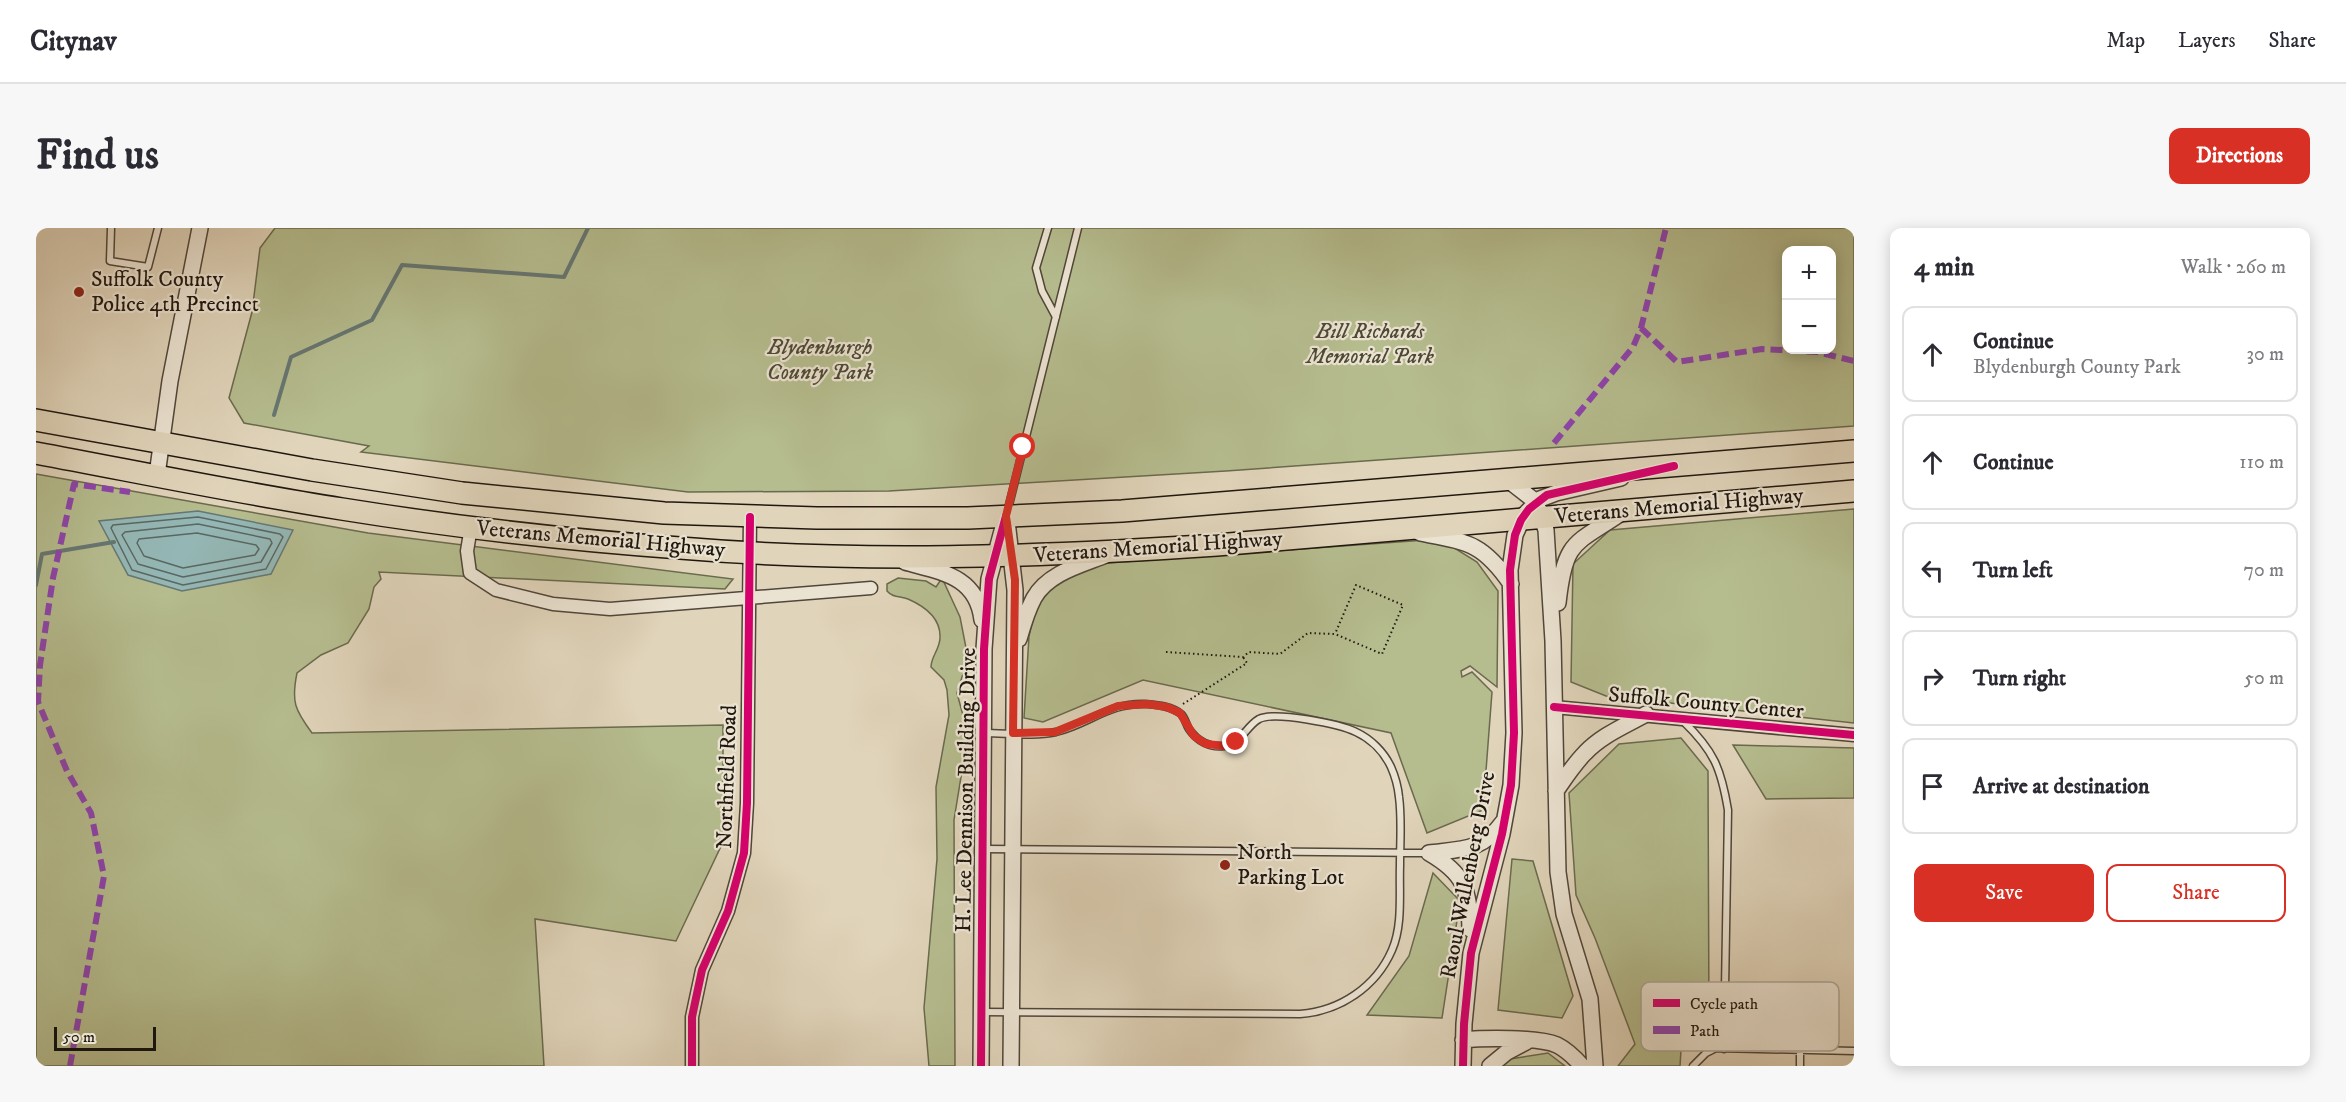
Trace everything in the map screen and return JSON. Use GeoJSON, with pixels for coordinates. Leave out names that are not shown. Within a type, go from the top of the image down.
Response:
{"type":"FeatureCollection","features":[{"type":"Feature","properties":{"kind":"highway","name":"Veterans Memorial Highway"},"geometry":{"type":"LineString","coordinates":[[36,420],[312,470],[462,493],[634,510],[750,517],[916,519],[1153,508],[1854,451]]}},
{"type":"Feature","properties":{"kind":"highway","name":"Veterans Memorial Highway"},"geometry":{"type":"LineString","coordinates":[[36,453],[331,507],[471,527],[678,548],[882,556],[1003,556],[1115,552],[1521,520],[1538,511],[1624,511],[1854,491]]}},
{"type":"Feature","properties":{"kind":"street"},"geometry":{"type":"LineString","coordinates":[[157,475],[160,443],[200,228]]}},
{"type":"Feature","properties":{"kind":"street"},"geometry":{"type":"LineString","coordinates":[[1538,511],[1556,493],[1674,466]]}},
{"type":"Feature","properties":{"kind":"street"},"geometry":{"type":"LineString","coordinates":[[1508,480],[1526,492],[1538,511],[1547,540],[1553,641],[1560,892],[1590,999],[1595,1066]]}},
{"type":"Feature","properties":{"kind":"street"},"geometry":{"type":"LineString","coordinates":[[1553,641],[1559,582],[1568,553],[1581,538],[1624,511]]}},
{"type":"Feature","properties":{"kind":"street","name":"H. Lee Dennison Building Drive"},"geometry":{"type":"LineString","coordinates":[[981,1066],[984,649],[989,579],[1003,556],[1006,516]]}},
{"type":"Feature","properties":{"kind":"street","name":"Northfield Road"},"geometry":{"type":"LineString","coordinates":[[692,1066],[692,1017],[702,970],[728,911],[744,853],[747,803],[750,517]]}},
{"type":"Feature","properties":{"kind":"street","name":"Raoul Wallenberg Drive"},"geometry":{"type":"LineString","coordinates":[[1463,1066],[1463,1040],[1471,953],[1505,819],[1511,785],[1514,742],[1511,556],[1521,520]]}},
{"type":"Feature","properties":{"kind":"street"},"geometry":{"type":"LineString","coordinates":[[471,527],[467,551],[470,573],[496,590],[552,604],[610,609],[871,588]]}},
{"type":"Feature","properties":{"kind":"street"},"geometry":{"type":"LineString","coordinates":[[1403,530],[1471,544],[1492,560],[1511,584]]}},
{"type":"Feature","properties":{"kind":"street"},"geometry":{"type":"LineString","coordinates":[[1015,650],[1030,606],[1044,586],[1063,572],[1115,552]]}},
{"type":"Feature","properties":{"kind":"street"},"geometry":{"type":"LineString","coordinates":[[882,556],[949,574],[968,587],[981,610],[984,649]]}},
{"type":"Feature","properties":{"kind":"street","name":"H. Lee Dennison Building Drive"},"geometry":{"type":"LineString","coordinates":[[1003,556],[1015,580],[1011,1066]]}},
{"type":"Feature","properties":{"kind":"street","name":"Suffolk County Center"},"geometry":{"type":"LineString","coordinates":[[1554,707],[1854,735]]}},
{"type":"Feature","properties":{"kind":"street"},"geometry":{"type":"LineString","coordinates":[[1556,791],[1579,760],[1593,746],[1611,733],[1646,714]]}},
{"type":"Feature","properties":{"kind":"street"},"geometry":{"type":"LineString","coordinates":[[1430,853],[1465,849],[1482,843],[1496,832],[1505,819]]}},
{"type":"Feature","properties":{"kind":"street"},"geometry":{"type":"LineString","coordinates":[[1430,853],[1447,864],[1465,884],[1470,909],[1471,953]]}},
{"type":"Feature","properties":{"kind":"street"},"geometry":{"type":"LineString","coordinates":[[1463,1040],[1528,1041],[1555,1045],[1568,1052],[1582,1066]]}},
{"type":"Feature","properties":{"kind":"street"},"geometry":{"type":"LineString","coordinates":[[1490,1066],[1507,1052],[1528,1041]]}},
{"type":"Feature","properties":{"kind":"lane"},"geometry":{"type":"LineString","coordinates":[[111,228],[110,261],[148,267],[158,228]]}},
{"type":"Feature","properties":{"kind":"lane"},"geometry":{"type":"LineString","coordinates":[[1048,228],[1036,268],[1042,291],[1057,317]]}},
{"type":"Feature","properties":{"kind":"lane"},"geometry":{"type":"LineString","coordinates":[[1006,516],[1057,317],[1076,229]]}},
{"type":"Feature","properties":{"kind":"lane"},"geometry":{"type":"LineString","coordinates":[[981,1012],[1300,1014],[1330,1008],[1369,984],[1393,949],[1399,919],[1400,853],[1399,797],[1394,776],[1386,758],[1363,736],[1336,725],[1266,717],[1255,722],[1241,739],[1231,744],[1218,746],[1199,740],[1190,731],[1184,718],[1174,710],[1147,704],[1125,705],[1055,732],[983,733]]}},
{"type":"Feature","properties":{"kind":"lane"},"geometry":{"type":"LineString","coordinates":[[1679,717],[1698,736],[1715,759],[1721,775],[1728,810],[1725,982]]}},
{"type":"Feature","properties":{"kind":"lane"},"geometry":{"type":"LineString","coordinates":[[982,849],[1430,853]]}},
{"type":"Feature","properties":{"kind":"lane"},"geometry":{"type":"LineString","coordinates":[[1693,1066],[1709,1051]]}},
{"type":"Feature","properties":{"kind":"lane"},"geometry":{"type":"LineString","coordinates":[[1839,1051],[1854,1051]]}},
{"type":"Feature","properties":{"kind":"path"},"geometry":{"type":"LineString","coordinates":[[1166,652],[1243,657],[1250,652],[1280,654],[1308,633],[1335,634],[1382,654],[1403,605],[1356,585],[1335,634]]}},
{"type":"Feature","properties":{"kind":"path"},"geometry":{"type":"LineString","coordinates":[[1174,710],[1247,663],[1243,657]]}},
{"type":"Feature","properties":{"kind":"green space"},"geometry":{"type":"Polygon","coordinates":[[[275,228],[1854,228],[1854,426],[1226,471],[889,491],[688,492],[361,452],[369,446],[244,423],[229,398],[252,312],[260,248],[275,228]]]}},
{"type":"Feature","properties":{"kind":"green space"},"geometry":{"type":"Polygon","coordinates":[[[36,474],[368,533],[733,579],[725,589],[379,572],[381,579],[374,587],[369,609],[348,643],[321,655],[297,673],[295,683],[294,691],[298,712],[312,733],[723,725],[723,842],[676,941],[535,919],[544,1066],[36,1066],[36,474]]]}},
{"type":"Feature","properties":{"kind":"green space"},"geometry":{"type":"Polygon","coordinates":[[[1854,509],[1854,723],[1606,696],[1571,682],[1573,564],[1610,530],[1854,509]]]}},
{"type":"Feature","properties":{"kind":"green space"},"geometry":{"type":"Polygon","coordinates":[[[1440,539],[1477,562],[1498,591],[1497,687],[1470,666],[1461,671],[1462,677],[1472,672],[1492,692],[1483,810],[1427,833],[1391,733],[1143,680],[1043,722],[1024,718],[1029,636],[1038,599],[1060,577],[1094,564],[1440,539]]]}},
{"type":"Feature","properties":{"kind":"green space"},"geometry":{"type":"Polygon","coordinates":[[[898,578],[926,581],[936,587],[942,578],[960,617],[968,658],[957,693],[968,734],[954,820],[955,1066],[929,1066],[924,1008],[937,859],[936,787],[949,715],[947,690],[944,680],[931,667],[940,640],[937,624],[930,613],[920,605],[887,591],[887,584],[898,578]]]}},
{"type":"Feature","properties":{"kind":"green space"},"geometry":{"type":"Polygon","coordinates":[[[1681,738],[1708,771],[1709,982],[1641,982],[1641,1051],[1681,1051],[1680,1066],[1618,1066],[1635,1044],[1595,938],[1576,895],[1569,793],[1619,744],[1681,738]]]}},
{"type":"Feature","properties":{"kind":"green space"},"geometry":{"type":"Polygon","coordinates":[[[1733,745],[1854,748],[1854,798],[1766,799],[1733,745]]]}},
{"type":"Feature","properties":{"kind":"green space"},"geometry":{"type":"Polygon","coordinates":[[[1512,859],[1533,861],[1573,996],[1562,1018],[1498,1010],[1512,859]]]}},
{"type":"Feature","properties":{"kind":"green space"},"geometry":{"type":"Polygon","coordinates":[[[1433,873],[1460,901],[1442,1018],[1367,1015],[1409,956],[1433,873]]]}},
{"type":"Feature","properties":{"kind":"green space"},"geometry":{"type":"Polygon","coordinates":[[[1548,1053],[1565,1066],[1500,1066],[1504,1060],[1548,1053]]]}},
{"type":"Feature","properties":{"kind":"water"},"geometry":{"type":"Polygon","coordinates":[[[198,511],[293,530],[271,574],[182,591],[128,575],[99,521],[198,511]]]}},
{"type":"Feature","properties":{"kind":"waterway"},"geometry":{"type":"LineString","coordinates":[[274,415],[291,357],[372,320],[402,265],[564,277],[588,228]]}},
{"type":"Feature","properties":{"kind":"waterway"},"geometry":{"type":"LineString","coordinates":[[36,585],[42,554],[114,542]]}},
{"type":"Feature","properties":{"kind":"marked path"},"geometry":{"type":"LineString","coordinates":[[1554,443],[1633,347],[1641,328],[1666,228]]}},
{"type":"Feature","properties":{"kind":"marked path"},"geometry":{"type":"LineString","coordinates":[[1641,328],[1677,362],[1762,349],[1817,352],[1854,361]]}},
{"type":"Feature","properties":{"kind":"marked path"},"geometry":{"type":"LineString","coordinates":[[70,1066],[104,876],[91,813],[67,771],[38,702],[40,665],[53,578],[74,484],[130,492]]}},
{"type":"Feature","properties":{"kind":"cycle path"},"geometry":{"type":"LineString","coordinates":[[1463,1066],[1464,1024],[1471,953],[1502,834],[1511,785],[1514,733],[1510,570],[1515,535],[1521,520],[1529,509],[1547,495],[1674,466]]}},
{"type":"Feature","properties":{"kind":"cycle path"},"geometry":{"type":"LineString","coordinates":[[981,1066],[984,649],[989,579],[1006,516]]}},
{"type":"Feature","properties":{"kind":"cycle path"},"geometry":{"type":"LineString","coordinates":[[692,1066],[692,1017],[702,970],[728,911],[744,853],[747,803],[750,517]]}},
{"type":"Feature","properties":{"kind":"cycle path"},"geometry":{"type":"LineString","coordinates":[[1554,707],[1854,735]]}},
{"type":"Feature","properties":{"kind":"place","name":"Suffolk County Police 4th Precinct"},"geometry":{"type":"Point","coordinates":[79,292]}},
{"type":"Feature","properties":{"kind":"place","name":"North Parking Lot"},"geometry":{"type":"Point","coordinates":[1225,865]}},
{"type":"Feature","properties":{"kind":"route"},"geometry":{"type":"LineString","coordinates":[[1023,447],[1006,516],[1015,580],[1013,733],[1055,732],[1072,727],[1111,708],[1147,704],[1167,707],[1180,713],[1194,736],[1206,744],[1225,746],[1236,742]]}},
{"type":"Feature","properties":{"kind":"park label","name":"Bill Richards Memorial Park"},"geometry":{"type":"Point","coordinates":[1370,344]}},
{"type":"Feature","properties":{"kind":"park label","name":"Blydenburgh County Park"},"geometry":{"type":"Point","coordinates":[820,360]}}]}
